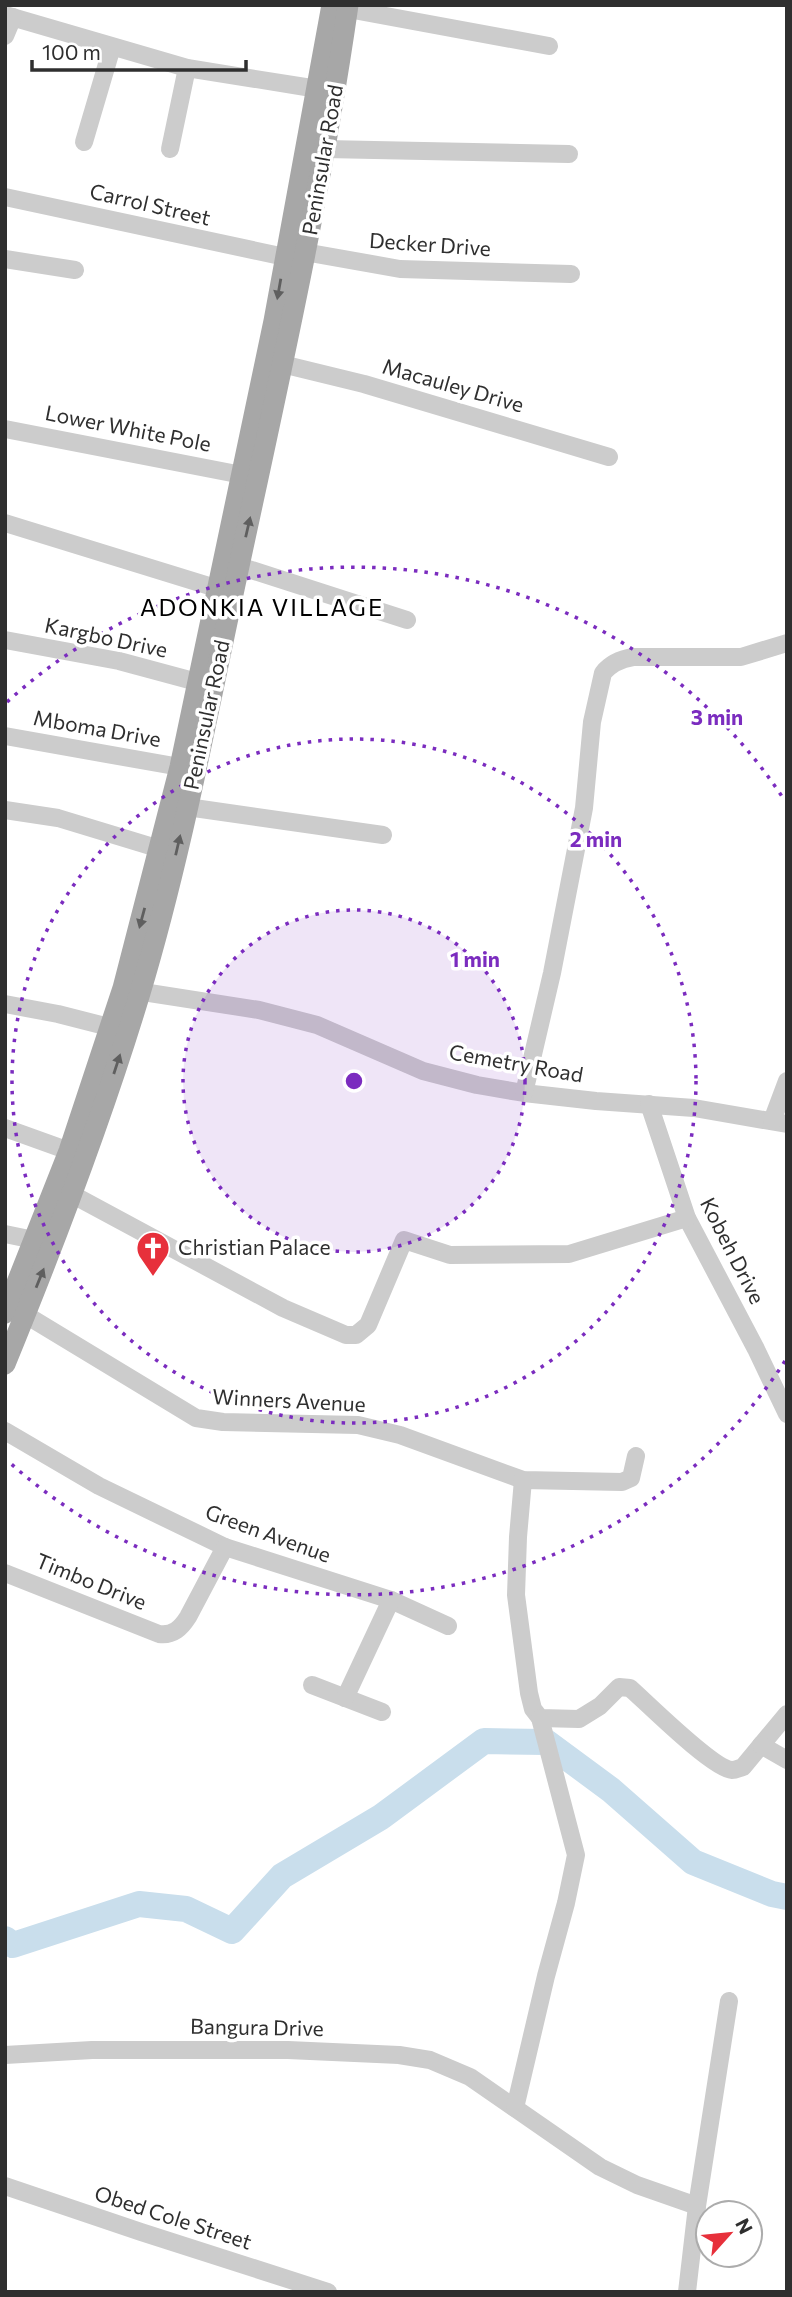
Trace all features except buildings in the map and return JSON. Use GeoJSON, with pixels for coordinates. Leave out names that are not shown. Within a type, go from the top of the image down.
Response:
{"type":"FeatureCollection","features":[{"type":"Feature","properties":{"kind":"main road","name":"Peninsular Road"},"geometry":{"type":"LineString","coordinates":[[13,1311],[65,1190],[167,893],[282,364],[293,253],[318,89],[343,7]]}},
{"type":"Feature","properties":{"kind":"main road","name":"Peninsular Road"},"geometry":{"type":"LineString","coordinates":[[5,1364],[13,1311],[34,1240],[65,1190],[69,1151],[109,1027],[132,990],[274,321],[325,149],[343,7]]}},
{"type":"Feature","properties":{"kind":"street"},"geometry":{"type":"LineString","coordinates":[[343,7],[549,46]]}},
{"type":"Feature","properties":{"kind":"street"},"geometry":{"type":"LineString","coordinates":[[5,36],[9,16],[187,68],[318,89]]}},
{"type":"Feature","properties":{"kind":"street"},"geometry":{"type":"LineString","coordinates":[[84,142],[112,47]]}},
{"type":"Feature","properties":{"kind":"street"},"geometry":{"type":"LineString","coordinates":[[170,149],[187,68]]}},
{"type":"Feature","properties":{"kind":"street"},"geometry":{"type":"LineString","coordinates":[[325,149],[569,154]]}},
{"type":"Feature","properties":{"kind":"street","name":"Carrol Street"},"geometry":{"type":"LineString","coordinates":[[5,197],[293,253]]}},
{"type":"Feature","properties":{"kind":"street","name":"Decker Drive"},"geometry":{"type":"LineString","coordinates":[[293,253],[419,270],[571,274]]}},
{"type":"Feature","properties":{"kind":"street"},"geometry":{"type":"LineString","coordinates":[[5,259],[75,270]]}},
{"type":"Feature","properties":{"kind":"street","name":"Macauley Drive"},"geometry":{"type":"LineString","coordinates":[[282,364],[364,384],[609,457]]}},
{"type":"Feature","properties":{"kind":"street","name":"Lower White Pole"},"geometry":{"type":"LineString","coordinates":[[5,429],[242,475]]}},
{"type":"Feature","properties":{"kind":"street"},"geometry":{"type":"LineString","coordinates":[[5,523],[219,589]]}},
{"type":"Feature","properties":{"kind":"street"},"geometry":{"type":"LineString","coordinates":[[239,566],[407,620]]}},
{"type":"Feature","properties":{"kind":"street","name":"Kargbo Drive"},"geometry":{"type":"LineString","coordinates":[[5,640],[119,661],[197,682]]}},
{"type":"Feature","properties":{"kind":"street"},"geometry":{"type":"LineString","coordinates":[[524,1093],[552,973],[584,808],[592,722],[603,673],[608,666],[621,659],[633,657],[741,657],[787,643]]}},
{"type":"Feature","properties":{"kind":"street","name":"Mboma Drive"},"geometry":{"type":"LineString","coordinates":[[5,736],[180,767]]}},
{"type":"Feature","properties":{"kind":"street"},"geometry":{"type":"LineString","coordinates":[[187,807],[383,835]]}},
{"type":"Feature","properties":{"kind":"street"},"geometry":{"type":"LineString","coordinates":[[5,810],[58,818],[160,849]]}},
{"type":"Feature","properties":{"kind":"street","name":"Cemetry Road"},"geometry":{"type":"LineString","coordinates":[[132,990],[259,1010],[317,1025],[423,1070],[477,1085],[524,1093],[694,1108],[780,1123]]}},
{"type":"Feature","properties":{"kind":"street"},"geometry":{"type":"LineString","coordinates":[[5,1004],[109,1027]]}},
{"type":"Feature","properties":{"kind":"street"},"geometry":{"type":"LineString","coordinates":[[780,1123],[787,1082]]}},
{"type":"Feature","properties":{"kind":"street","name":"Kobeh Drive"},"geometry":{"type":"LineString","coordinates":[[649,1104],[687,1218],[787,1414]]}},
{"type":"Feature","properties":{"kind":"street"},"geometry":{"type":"LineString","coordinates":[[5,1128],[69,1151]]}},
{"type":"Feature","properties":{"kind":"street"},"geometry":{"type":"LineString","coordinates":[[65,1190],[283,1308],[346,1335],[356,1335],[368,1325],[404,1240],[450,1255],[569,1254],[687,1218]]}},
{"type":"Feature","properties":{"kind":"street"},"geometry":{"type":"LineString","coordinates":[[5,1234],[34,1240]]}},
{"type":"Feature","properties":{"kind":"street","name":"Winners Avenue"},"geometry":{"type":"LineString","coordinates":[[13,1311],[195,1418],[223,1422],[358,1425],[400,1435],[523,1480],[622,1482],[631,1478],[636,1456]]}},
{"type":"Feature","properties":{"kind":"street","name":"Green Avenue"},"geometry":{"type":"LineString","coordinates":[[5,1431],[99,1486],[225,1547],[391,1600],[448,1626]]}},
{"type":"Feature","properties":{"kind":"street"},"geometry":{"type":"LineString","coordinates":[[515,2108],[576,1855],[541,1724],[529,1693],[516,1595],[523,1480]]}},
{"type":"Feature","properties":{"kind":"street","name":"Timbo Drive"},"geometry":{"type":"LineString","coordinates":[[5,1573],[167,1635],[181,1627],[225,1547]]}},
{"type":"Feature","properties":{"kind":"street"},"geometry":{"type":"LineString","coordinates":[[345,1698],[391,1600]]}},
{"type":"Feature","properties":{"kind":"street"},"geometry":{"type":"LineString","coordinates":[[312,1685],[382,1712]]}},
{"type":"Feature","properties":{"kind":"street"},"geometry":{"type":"LineString","coordinates":[[541,1724],[579,1719],[600,1706],[619,1687],[630,1688],[699,1750],[732,1770],[743,1767],[787,1714]]}},
{"type":"Feature","properties":{"kind":"street"},"geometry":{"type":"LineString","coordinates":[[761,1745],[787,1760]]}},
{"type":"Feature","properties":{"kind":"street"},"geometry":{"type":"LineString","coordinates":[[698,2199],[729,2001]]}},
{"type":"Feature","properties":{"kind":"street","name":"Bangura Drive"},"geometry":{"type":"LineString","coordinates":[[5,2055],[106,2050],[288,2050],[399,2055],[430,2060],[470,2077],[600,2167],[637,2185],[694,2205]]}},
{"type":"Feature","properties":{"kind":"street","name":"Obed Cole Street"},"geometry":{"type":"LineString","coordinates":[[5,2186],[328,2292]]}},
{"type":"Feature","properties":{"kind":"street"},"geometry":{"type":"LineString","coordinates":[[687,2292],[694,2232]]}},
{"type":"Feature","properties":{"kind":"waterway"},"geometry":{"type":"LineString","coordinates":[[5,1939],[13,1945],[139,1904],[186,1909],[232,1931],[282,1876],[381,1817],[484,1741],[546,1742],[611,1790],[693,1862],[772,1894],[787,1897]]}},
{"type":"Feature","properties":{"kind":"place","name":"Christian Palace"},"geometry":{"type":"Point","coordinates":[153,1278]}},
{"type":"Feature","properties":{"kind":"district","name":"ADONKIA VILLAGE"},"geometry":{"type":"Point","coordinates":[262,608]}}]}
